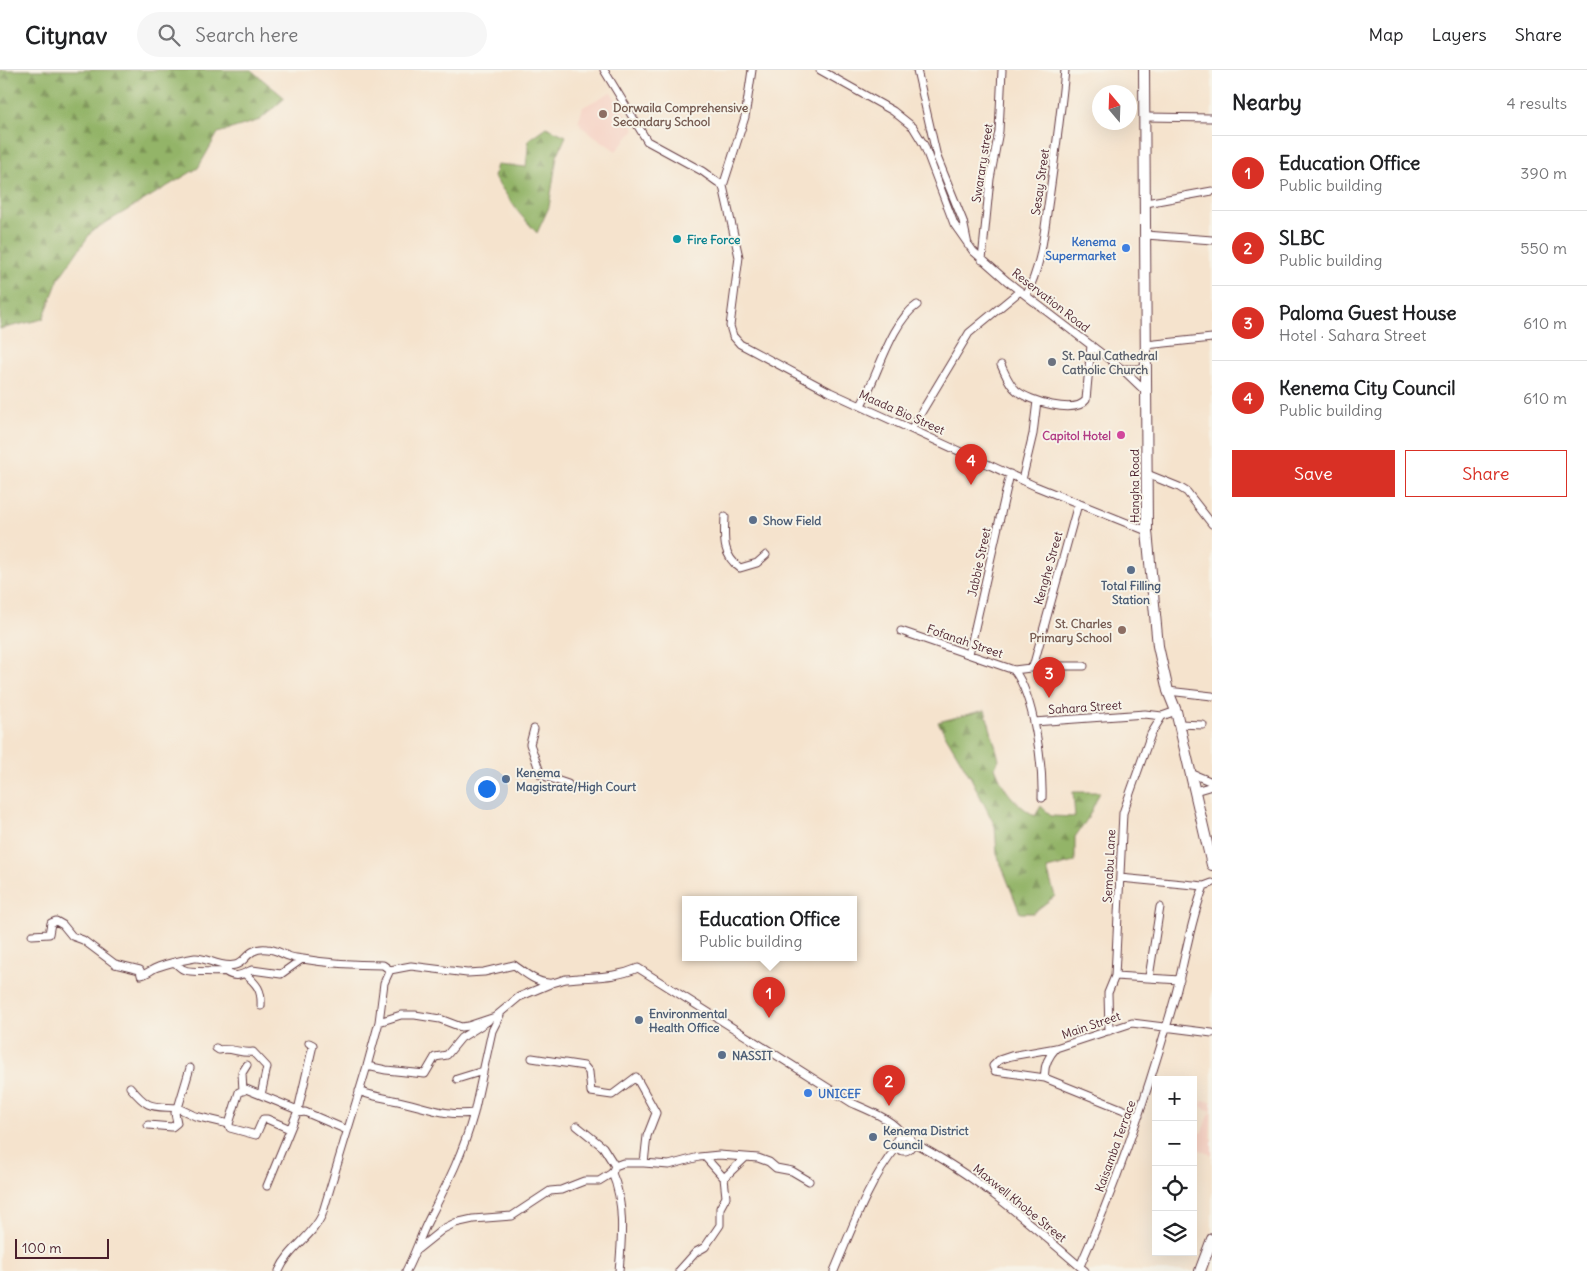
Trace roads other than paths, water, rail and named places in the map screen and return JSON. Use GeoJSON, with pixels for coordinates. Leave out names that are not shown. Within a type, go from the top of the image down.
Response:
{"type":"FeatureCollection","features":[{"type":"Feature","properties":{"kind":"highway","name":"Hangha Road"},"geometry":{"type":"LineString","coordinates":[[1144,70],[1146,117],[1146,531],[1158,646],[1168,691],[1176,711],[1212,865]]}},
{"type":"Feature","properties":{"kind":"highway"},"geometry":{"type":"LineString","coordinates":[[1200,1271],[1212,1239]]}},
{"type":"Feature","properties":{"kind":"street"},"geometry":{"type":"LineString","coordinates":[[604,70],[647,142],[702,171],[723,186],[745,117],[752,70]]}},
{"type":"Feature","properties":{"kind":"street","name":"Reservation Road"},"geometry":{"type":"LineString","coordinates":[[820,70],[900,116],[913,127],[924,144],[952,219],[968,245],[982,260],[1122,369],[1147,393]]}},
{"type":"Feature","properties":{"kind":"street"},"geometry":{"type":"LineString","coordinates":[[917,70],[937,158],[966,229],[968,245]]}},
{"type":"Feature","properties":{"kind":"street","name":"Swarary street"},"geometry":{"type":"LineString","coordinates":[[982,260],[990,179],[999,131],[1002,70]]}},
{"type":"Feature","properties":{"kind":"street","name":"Sesay Street"},"geometry":{"type":"LineString","coordinates":[[1023,293],[1036,273],[1044,241],[1060,127],[1065,70]]}},
{"type":"Feature","properties":{"kind":"street"},"geometry":{"type":"LineString","coordinates":[[1146,117],[1212,118]]}},
{"type":"Feature","properties":{"kind":"street"},"geometry":{"type":"LineString","coordinates":[[924,144],[934,140]]}},
{"type":"Feature","properties":{"kind":"street","name":"Maada Bio Street"},"geometry":{"type":"LineString","coordinates":[[723,186],[739,257],[730,326],[733,336],[740,344],[771,363],[1022,480],[1146,531]]}},
{"type":"Feature","properties":{"kind":"street"},"geometry":{"type":"LineString","coordinates":[[1146,203],[1212,191]]}},
{"type":"Feature","properties":{"kind":"street"},"geometry":{"type":"LineString","coordinates":[[1146,236],[1212,240]]}},
{"type":"Feature","properties":{"kind":"street"},"geometry":{"type":"LineString","coordinates":[[912,428],[969,333],[1023,293]]}},
{"type":"Feature","properties":{"kind":"street"},"geometry":{"type":"LineString","coordinates":[[861,405],[892,339],[910,311],[917,305]]}},
{"type":"Feature","properties":{"kind":"street"},"geometry":{"type":"LineString","coordinates":[[1146,345],[1212,338]]}},
{"type":"Feature","properties":{"kind":"street"},"geometry":{"type":"LineString","coordinates":[[1001,364],[1016,391],[1037,401],[1060,406],[1079,405],[1084,402],[1091,345]]}},
{"type":"Feature","properties":{"kind":"street"},"geometry":{"type":"LineString","coordinates":[[1122,369],[1146,369]]}},
{"type":"Feature","properties":{"kind":"street"},"geometry":{"type":"LineString","coordinates":[[1022,480],[1033,434],[1037,401]]}},
{"type":"Feature","properties":{"kind":"street","name":"Jabbie Street"},"geometry":{"type":"LineString","coordinates":[[969,654],[1010,474]]}},
{"type":"Feature","properties":{"kind":"street"},"geometry":{"type":"LineString","coordinates":[[1147,474],[1187,492],[1212,524]]}},
{"type":"Feature","properties":{"kind":"street","name":"Kenghe Street"},"geometry":{"type":"LineString","coordinates":[[1033,667],[1078,504]]}},
{"type":"Feature","properties":{"kind":"street"},"geometry":{"type":"LineString","coordinates":[[725,518],[725,551],[730,561],[740,568],[757,563],[766,555]]}},
{"type":"Feature","properties":{"kind":"street","name":"Fofanah Street"},"geometry":{"type":"LineString","coordinates":[[901,631],[1014,670],[1033,667],[1084,666]]}},
{"type":"Feature","properties":{"kind":"street","name":"Sahara Street"},"geometry":{"type":"LineString","coordinates":[[1014,670],[1020,681],[1034,722],[1145,714],[1162,716]]}},
{"type":"Feature","properties":{"kind":"street"},"geometry":{"type":"LineString","coordinates":[[1168,691],[1212,696]]}},
{"type":"Feature","properties":{"kind":"street"},"geometry":{"type":"LineString","coordinates":[[1162,716],[1176,711]]}},
{"type":"Feature","properties":{"kind":"street","name":"Semabu Lane"},"geometry":{"type":"LineString","coordinates":[[1109,1031],[1108,993],[1115,976],[1123,813],[1145,749],[1162,716]]}},
{"type":"Feature","properties":{"kind":"street"},"geometry":{"type":"LineString","coordinates":[[1034,722],[1042,765],[1042,798]]}},
{"type":"Feature","properties":{"kind":"street"},"geometry":{"type":"LineString","coordinates":[[1179,724],[1203,725]]}},
{"type":"Feature","properties":{"kind":"street"},"geometry":{"type":"LineString","coordinates":[[534,729],[530,744],[540,775],[568,784]]}},
{"type":"Feature","properties":{"kind":"street"},"geometry":{"type":"LineString","coordinates":[[1189,773],[1212,784]]}},
{"type":"Feature","properties":{"kind":"street"},"geometry":{"type":"LineString","coordinates":[[1195,791],[1212,784]]}},
{"type":"Feature","properties":{"kind":"street"},"geometry":{"type":"LineString","coordinates":[[1120,878],[1204,886],[1212,884]]}},
{"type":"Feature","properties":{"kind":"street","name":"Kaisamba Terrace"},"geometry":{"type":"LineString","coordinates":[[1082,1269],[1139,1116],[1180,980],[1204,886]]}},
{"type":"Feature","properties":{"kind":"street"},"geometry":{"type":"LineString","coordinates":[[1148,976],[1160,907]]}},
{"type":"Feature","properties":{"kind":"street"},"geometry":{"type":"LineString","coordinates":[[32,935],[49,934],[51,923],[56,921],[72,936],[83,940],[114,964],[140,970],[141,975],[146,975],[156,967],[197,958],[219,966],[233,965],[241,963],[246,955],[257,950],[269,949],[286,957],[328,963],[383,965],[390,970],[411,966],[467,973],[484,972],[514,965],[541,982],[550,983]]}},
{"type":"Feature","properties":{"kind":"street"},"geometry":{"type":"LineString","coordinates":[[175,963],[190,972],[209,970],[226,972],[237,976],[252,970],[281,974],[302,959]]}},
{"type":"Feature","properties":{"kind":"street"},"geometry":{"type":"LineString","coordinates":[[226,972],[233,965]]}},
{"type":"Feature","properties":{"kind":"street"},"geometry":{"type":"LineString","coordinates":[[368,1066],[425,1074],[435,1057],[447,1055],[461,1038],[495,1017],[519,997],[563,979],[587,976],[604,978],[622,976],[638,968],[819,1082],[900,1130],[903,1136]]}},
{"type":"Feature","properties":{"kind":"street"},"geometry":{"type":"LineString","coordinates":[[279,1271],[294,1248],[316,1228],[332,1187],[347,1130],[368,1066],[379,1022],[384,983],[390,970]]}},
{"type":"Feature","properties":{"kind":"street"},"geometry":{"type":"LineString","coordinates":[[245,974],[256,982],[260,989],[261,1006]]}},
{"type":"Feature","properties":{"kind":"street"},"geometry":{"type":"LineString","coordinates":[[1115,976],[1148,976],[1180,980]]}},
{"type":"Feature","properties":{"kind":"street"},"geometry":{"type":"LineString","coordinates":[[406,1271],[418,1249],[427,1223],[460,1159],[474,1113],[492,1031],[502,1011]]}},
{"type":"Feature","properties":{"kind":"street"},"geometry":{"type":"LineString","coordinates":[[379,1022],[401,1015],[415,1015],[440,1019],[461,1027],[495,1017]]}},
{"type":"Feature","properties":{"kind":"street","name":"Main Street"},"geometry":{"type":"LineString","coordinates":[[1045,1078],[1011,1074],[993,1069],[999,1060],[1056,1048],[1132,1023],[1212,1033]]}},
{"type":"Feature","properties":{"kind":"street"},"geometry":{"type":"LineString","coordinates":[[267,1186],[299,1110],[313,1045],[309,1043]]}},
{"type":"Feature","properties":{"kind":"street"},"geometry":{"type":"LineString","coordinates":[[216,1048],[219,1050],[233,1048],[244,1053],[253,1052],[267,1067],[261,1095]]}},
{"type":"Feature","properties":{"kind":"street"},"geometry":{"type":"LineString","coordinates":[[1056,1048],[1047,1059],[1044,1070],[1045,1078],[1139,1116]]}},
{"type":"Feature","properties":{"kind":"street"},"geometry":{"type":"LineString","coordinates":[[532,1058],[584,1066],[589,1072],[592,1092],[612,1095],[636,1077],[656,1113],[647,1136],[644,1163]]}},
{"type":"Feature","properties":{"kind":"street"},"geometry":{"type":"LineString","coordinates":[[243,1090],[242,1073],[247,1065]]}},
{"type":"Feature","properties":{"kind":"street"},"geometry":{"type":"LineString","coordinates":[[148,1125],[172,1127],[176,1123],[175,1112],[178,1108],[190,1068]]}},
{"type":"Feature","properties":{"kind":"street"},"geometry":{"type":"LineString","coordinates":[[457,1079],[470,1077],[483,1071]]}},
{"type":"Feature","properties":{"kind":"street"},"geometry":{"type":"LineString","coordinates":[[470,1077],[480,1083]]}},
{"type":"Feature","properties":{"kind":"street"},"geometry":{"type":"LineString","coordinates":[[130,1087],[151,1107],[178,1108],[195,1116],[229,1124],[230,1128],[256,1135],[263,1119],[290,1129]]}},
{"type":"Feature","properties":{"kind":"street"},"geometry":{"type":"LineString","coordinates":[[229,1124],[239,1092],[246,1089],[347,1130]]}},
{"type":"Feature","properties":{"kind":"street"},"geometry":{"type":"LineString","coordinates":[[359,1091],[377,1098],[393,1100],[430,1111],[453,1114],[474,1113]]}},
{"type":"Feature","properties":{"kind":"street"},"geometry":{"type":"LineString","coordinates":[[577,1126],[603,1147],[614,1170],[620,1197],[619,1271]]}},
{"type":"Feature","properties":{"kind":"street"},"geometry":{"type":"LineString","coordinates":[[834,1271],[871,1190],[883,1167],[897,1147],[897,1141],[903,1136],[909,1137],[912,1142],[908,1150],[902,1151],[897,1147]]}},
{"type":"Feature","properties":{"kind":"street","name":"Maxwell Khobe Street"},"geometry":{"type":"LineString","coordinates":[[912,1142],[947,1161],[985,1187],[1082,1269]]}},
{"type":"Feature","properties":{"kind":"street"},"geometry":{"type":"LineString","coordinates":[[418,1249],[443,1229],[473,1219],[512,1216],[550,1191],[561,1190],[584,1181],[599,1181],[623,1163],[669,1166],[699,1157],[732,1155],[758,1158],[769,1162],[776,1168],[792,1171],[809,1181]]}},
{"type":"Feature","properties":{"kind":"street"},"geometry":{"type":"LineString","coordinates":[[679,1271],[696,1252],[705,1247],[720,1225],[720,1208],[726,1197],[724,1178],[706,1158]]}},
{"type":"Feature","properties":{"kind":"street"},"geometry":{"type":"LineString","coordinates":[[724,1178],[745,1158]]}},
{"type":"Feature","properties":{"kind":"place","name":"Dorwaila Comprehensive Secondary School"},"geometry":{"type":"Point","coordinates":[603,114]}},
{"type":"Feature","properties":{"kind":"place","name":"Fire Force"},"geometry":{"type":"Point","coordinates":[677,239]}},
{"type":"Feature","properties":{"kind":"place","name":"Kenema Supermarket"},"geometry":{"type":"Point","coordinates":[1126,248]}},
{"type":"Feature","properties":{"kind":"place","name":"St. Paul Cathedral Catholic Church"},"geometry":{"type":"Point","coordinates":[1052,362]}},
{"type":"Feature","properties":{"kind":"place","name":"Capitol Hotel"},"geometry":{"type":"Point","coordinates":[1121,435]}},
{"type":"Feature","properties":{"kind":"place","name":"Kenema City Council"},"geometry":{"type":"Point","coordinates":[971,485]}},
{"type":"Feature","properties":{"kind":"place","name":"Show Field"},"geometry":{"type":"Point","coordinates":[753,520]}},
{"type":"Feature","properties":{"kind":"place","name":"Total Filling Station"},"geometry":{"type":"Point","coordinates":[1131,570]}},
{"type":"Feature","properties":{"kind":"place","name":"St. Charles Primary School"},"geometry":{"type":"Point","coordinates":[1122,630]}},
{"type":"Feature","properties":{"kind":"place","name":"Paloma Guest House"},"geometry":{"type":"Point","coordinates":[1049,698]}},
{"type":"Feature","properties":{"kind":"place","name":"Kenema Magistrate/High Court"},"geometry":{"type":"Point","coordinates":[506,779]}},
{"type":"Feature","properties":{"kind":"place","name":"Education Office"},"geometry":{"type":"Point","coordinates":[769,1018]}},
{"type":"Feature","properties":{"kind":"place","name":"Environmental Health Office"},"geometry":{"type":"Point","coordinates":[639,1020]}},
{"type":"Feature","properties":{"kind":"place","name":"NASSIT"},"geometry":{"type":"Point","coordinates":[722,1055]}},
{"type":"Feature","properties":{"kind":"place","name":"UNICEF"},"geometry":{"type":"Point","coordinates":[808,1093]}},
{"type":"Feature","properties":{"kind":"place","name":"SLBC"},"geometry":{"type":"Point","coordinates":[889,1106]}},
{"type":"Feature","properties":{"kind":"place","name":"Kenema District Council"},"geometry":{"type":"Point","coordinates":[873,1137]}}]}
